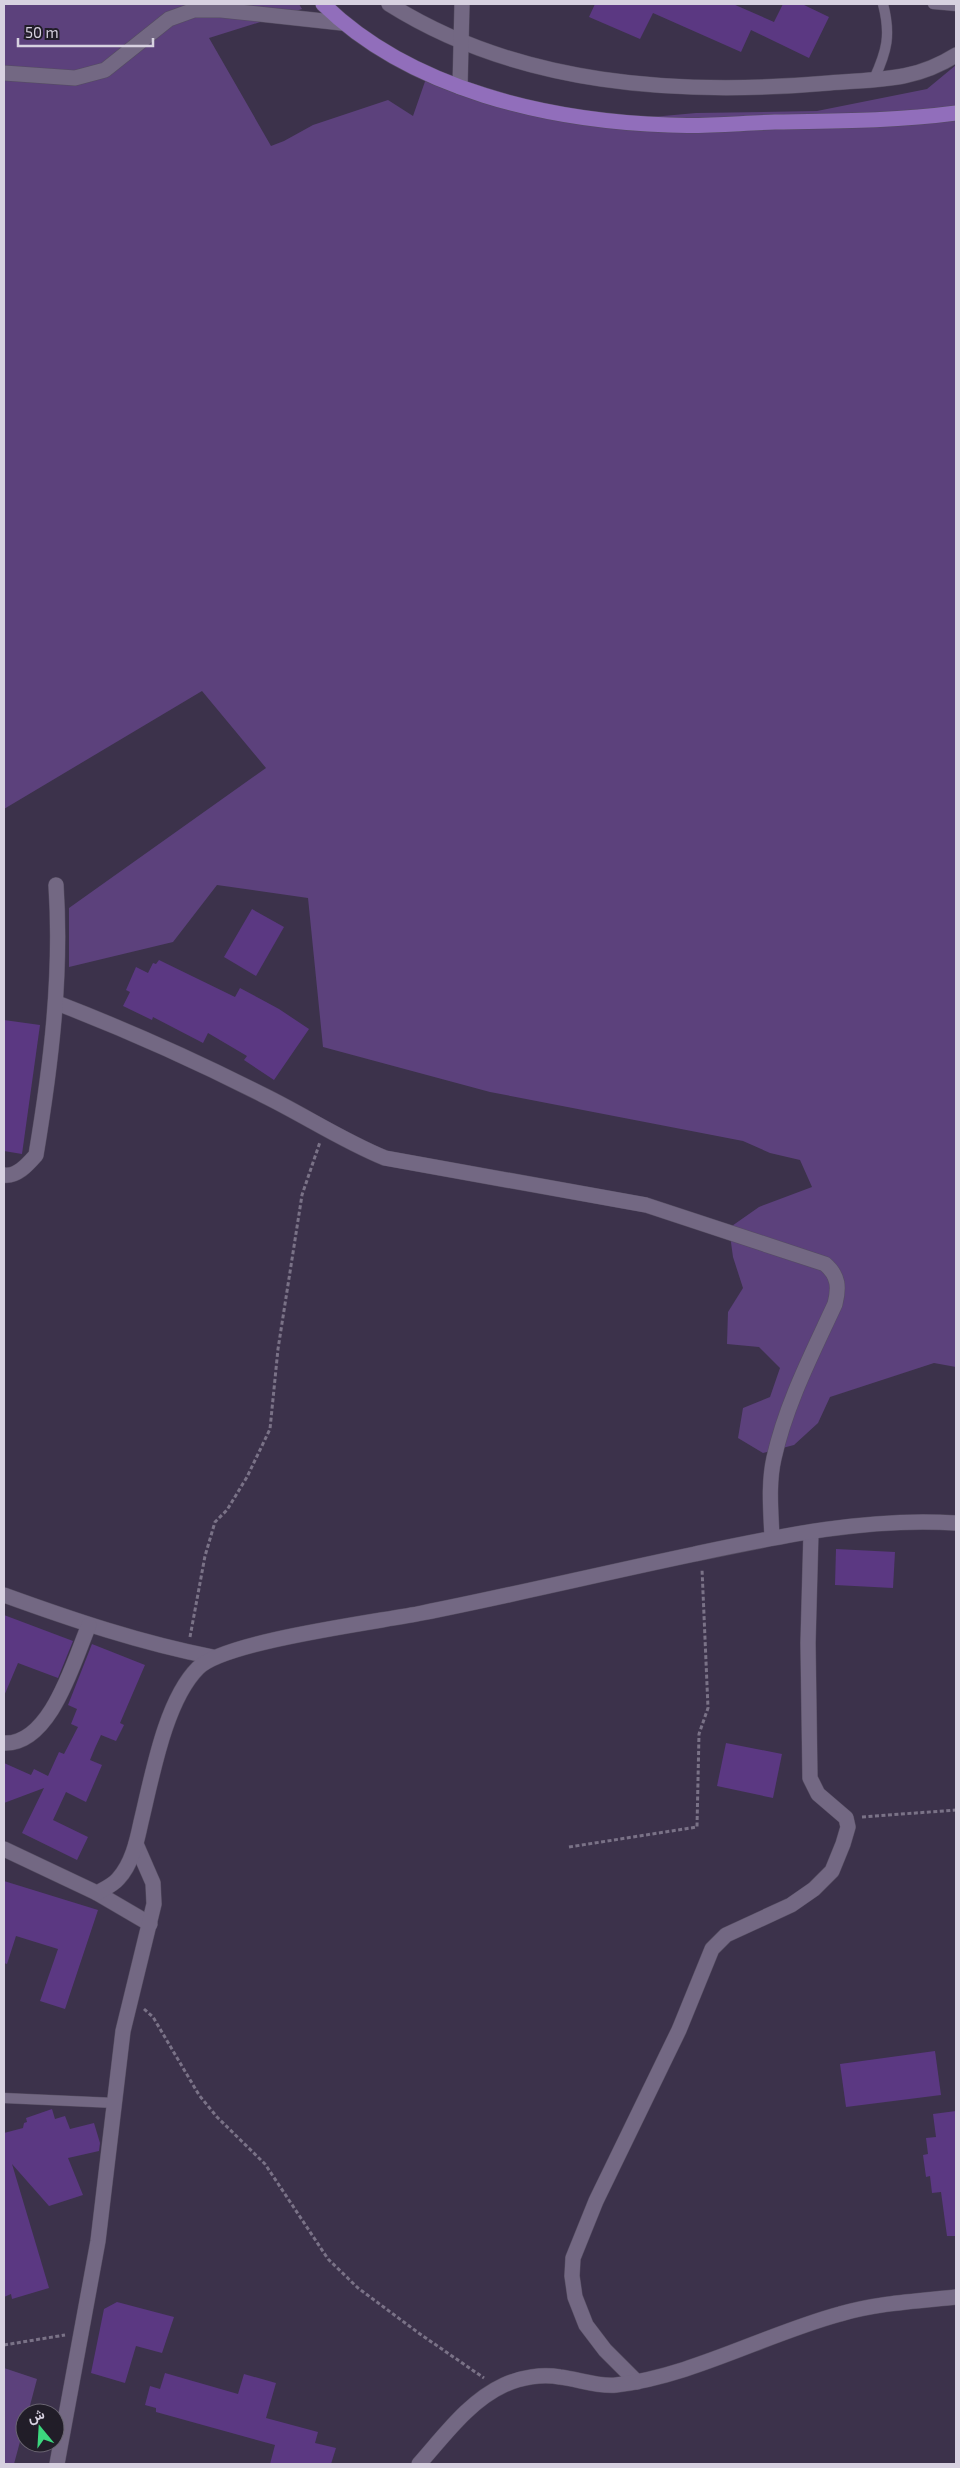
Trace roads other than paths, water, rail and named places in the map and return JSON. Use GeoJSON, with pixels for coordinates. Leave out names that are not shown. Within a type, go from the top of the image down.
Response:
{"type":"FeatureCollection","features":[{"type":"Feature","properties":{"kind":"main road"},"geometry":{"type":"LineString","coordinates":[[323,4],[342,23],[372,44],[416,69],[460,87],[556,112],[625,123],[671,126],[912,119],[956,113]]}},
{"type":"Feature","properties":{"kind":"street"},"geometry":{"type":"LineString","coordinates":[[389,4],[414,20],[513,60],[557,72],[626,83],[777,88],[909,77],[938,66],[956,56]]}},
{"type":"Feature","properties":{"kind":"street"},"geometry":{"type":"LineString","coordinates":[[460,87],[462,4]]}},
{"type":"Feature","properties":{"kind":"street"},"geometry":{"type":"LineString","coordinates":[[4,73],[75,78],[105,70],[169,18],[194,10],[221,10],[342,23]]}},
{"type":"Feature","properties":{"kind":"street"},"geometry":{"type":"LineString","coordinates":[[4,1175],[8,1176],[25,1168],[36,1154],[57,1003],[60,934],[56,885]]}},
{"type":"Feature","properties":{"kind":"street"},"geometry":{"type":"LineString","coordinates":[[57,1003],[197,1062],[359,1147],[385,1158],[646,1205],[826,1264],[832,1270],[839,1288],[835,1304],[787,1413],[774,1458],[771,1479],[772,1538]]}},
{"type":"Feature","properties":{"kind":"street"},"geometry":{"type":"LineString","coordinates":[[97,1893],[120,1878],[136,1844],[174,1704],[184,1684],[199,1667],[213,1657],[304,1635],[423,1613],[772,1538],[886,1524],[956,1523]]}},
{"type":"Feature","properties":{"kind":"street"},"geometry":{"type":"LineString","coordinates":[[637,2382],[605,2350],[586,2326],[575,2297],[572,2276],[573,2258],[596,2201],[679,2030],[712,1948],[726,1936],[791,1905],[814,1890],[832,1871],[848,1827],[846,1818],[818,1794],[810,1778],[808,1643],[810,1532]]}},
{"type":"Feature","properties":{"kind":"street"},"geometry":{"type":"LineString","coordinates":[[4,1595],[89,1625],[160,1646],[213,1657]]}},
{"type":"Feature","properties":{"kind":"street"},"geometry":{"type":"LineString","coordinates":[[4,1743],[21,1740],[43,1723],[61,1693],[89,1625]]}},
{"type":"Feature","properties":{"kind":"street"},"geometry":{"type":"LineString","coordinates":[[57,2464],[98,2241],[123,2030],[133,1998],[154,1904],[153,1883],[136,1844]]}},
{"type":"Feature","properties":{"kind":"street"},"geometry":{"type":"LineString","coordinates":[[4,1849],[97,1893],[150,1924]]}},
{"type":"Feature","properties":{"kind":"street"},"geometry":{"type":"LineString","coordinates":[[419,2464],[454,2424],[470,2409],[498,2389],[529,2377],[559,2377],[613,2385],[637,2382],[681,2369],[841,2314],[873,2307],[956,2297]]}},
{"type":"Feature","properties":{"kind":"lane"},"geometry":{"type":"LineString","coordinates":[[874,79],[884,56],[888,40],[883,4]]}},
{"type":"Feature","properties":{"kind":"lane"},"geometry":{"type":"LineString","coordinates":[[933,4],[956,6]]}},
{"type":"Feature","properties":{"kind":"lane"},"geometry":{"type":"LineString","coordinates":[[4,2098],[114,2103]]}}]}
